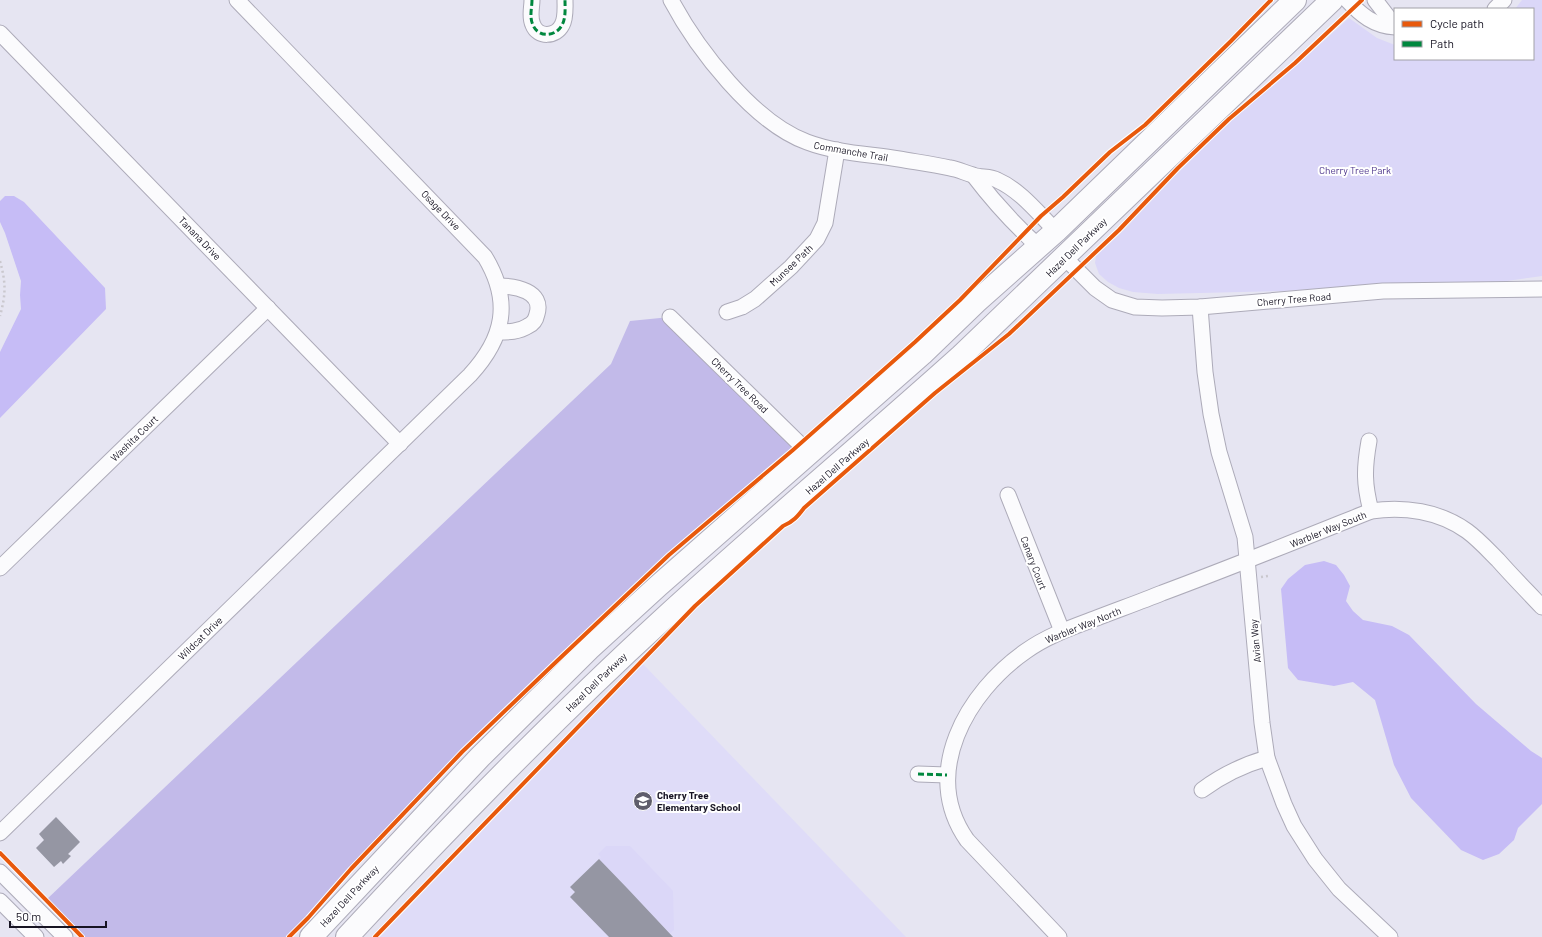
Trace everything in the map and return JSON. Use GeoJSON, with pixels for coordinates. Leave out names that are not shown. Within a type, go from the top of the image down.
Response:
{"type":"FeatureCollection","features":[{"type":"Feature","properties":{"kind":"main road","name":"Hazel Dell Parkway"},"geometry":{"type":"LineString","coordinates":[[311,937],[469,768],[589,650],[658,586],[911,364],[1056,231],[1295,0]]}},
{"type":"Feature","properties":{"kind":"main road","name":"Hazel Dell Parkway"},"geometry":{"type":"LineString","coordinates":[[347,937],[457,821],[608,670],[705,581],[915,397],[987,331],[1332,0]]}},
{"type":"Feature","properties":{"kind":"street","name":"Osage Drive"},"geometry":{"type":"LineString","coordinates":[[237,0],[476,246],[491,266],[498,286],[501,305],[498,332],[492,347],[478,366],[400,444]]}},
{"type":"Feature","properties":{"kind":"street"},"geometry":{"type":"LineString","coordinates":[[532,0],[531,20],[533,26],[540,33],[548,34],[557,31],[562,26],[565,0]]}},
{"type":"Feature","properties":{"kind":"street","name":"Commanche Trail"},"geometry":{"type":"LineString","coordinates":[[671,0],[688,30],[710,60],[756,110],[792,136],[837,150],[933,164],[951,168],[974,176],[996,179],[1014,190],[1056,231]]}},
{"type":"Feature","properties":{"kind":"street"},"geometry":{"type":"LineString","coordinates":[[1347,0],[1377,24],[1394,26]]}},
{"type":"Feature","properties":{"kind":"street"},"geometry":{"type":"LineString","coordinates":[[1375,0],[1394,25]]}},
{"type":"Feature","properties":{"kind":"street"},"geometry":{"type":"LineString","coordinates":[[1496,8],[1504,0]]}},
{"type":"Feature","properties":{"kind":"street","name":"Tanana Drive"},"geometry":{"type":"LineString","coordinates":[[0,33],[400,444]]}},
{"type":"Feature","properties":{"kind":"street","name":"Munsee Path"},"geometry":{"type":"LineString","coordinates":[[727,312],[742,307],[755,299],[791,267],[817,239],[825,223],[837,150]]}},
{"type":"Feature","properties":{"kind":"street"},"geometry":{"type":"LineString","coordinates":[[974,176],[994,201],[1038,246]]}},
{"type":"Feature","properties":{"kind":"street","name":"Cherry Tree Road"},"geometry":{"type":"LineString","coordinates":[[1064,257],[1095,288],[1112,300],[1135,307],[1200,307],[1383,291],[1542,289]]}},
{"type":"Feature","properties":{"kind":"street"},"geometry":{"type":"LineString","coordinates":[[498,286],[515,287],[530,292],[538,306],[537,315],[530,325],[515,331],[498,332]]}},
{"type":"Feature","properties":{"kind":"street","name":"Avian Way"},"geometry":{"type":"LineString","coordinates":[[1200,307],[1205,372],[1211,414],[1219,452],[1245,537],[1262,723],[1267,758],[1294,826],[1315,859],[1339,889],[1390,937]]}},
{"type":"Feature","properties":{"kind":"street","name":"Washita Court"},"geometry":{"type":"LineString","coordinates":[[0,568],[268,308]]}},
{"type":"Feature","properties":{"kind":"street","name":"Cherry Tree Road"},"geometry":{"type":"LineString","coordinates":[[670,317],[809,453]]}},
{"type":"Feature","properties":{"kind":"street"},"geometry":{"type":"LineString","coordinates":[[1369,440],[1365,460],[1364,477],[1371,511]]}},
{"type":"Feature","properties":{"kind":"street","name":"Wildcat Drive"},"geometry":{"type":"LineString","coordinates":[[0,833],[400,444]]}},
{"type":"Feature","properties":{"kind":"street","name":"Canary Court"},"geometry":{"type":"LineString","coordinates":[[1008,495],[1062,631]]}},
{"type":"Feature","properties":{"kind":"street","name":"Warbler Way South"},"geometry":{"type":"LineString","coordinates":[[1248,560],[1371,511],[1402,509],[1423,512],[1445,519],[1467,531],[1485,547],[1542,607]]}},
{"type":"Feature","properties":{"kind":"street","name":"Warbler Way North"},"geometry":{"type":"LineString","coordinates":[[1059,937],[974,850],[956,823],[949,803],[947,775],[950,754],[957,735],[978,698],[991,680],[1026,651],[1062,631],[1248,560]]}},
{"type":"Feature","properties":{"kind":"street"},"geometry":{"type":"LineString","coordinates":[[1202,790],[1224,774],[1267,758]]}},
{"type":"Feature","properties":{"kind":"street"},"geometry":{"type":"LineString","coordinates":[[918,774],[947,775]]}},
{"type":"Feature","properties":{"kind":"street"},"geometry":{"type":"LineString","coordinates":[[0,872],[65,937]]}},
{"type":"Feature","properties":{"kind":"street"},"geometry":{"type":"LineString","coordinates":[[0,901],[36,937]]}},
{"type":"Feature","properties":{"kind":"path"},"geometry":{"type":"LineString","coordinates":[[0,261],[6,286],[0,316]]}},
{"type":"Feature","properties":{"kind":"shaded area"},"geometry":{"type":"Polygon","coordinates":[[[5,196],[14,196],[24,202],[105,288],[106,309],[0,418],[0,352],[21,309],[21,281],[0,222],[0,201],[5,196]]]}},
{"type":"Feature","properties":{"kind":"shaded area"},"geometry":{"type":"Polygon","coordinates":[[[670,317],[800,444],[669,555],[462,752],[289,937],[82,937],[46,900],[611,364],[630,321],[670,317]]]}},
{"type":"Feature","properties":{"kind":"shaded area"},"geometry":{"type":"Polygon","coordinates":[[[1324,561],[1336,565],[1344,575],[1350,586],[1346,601],[1353,611],[1363,620],[1392,626],[1409,635],[1476,704],[1531,751],[1542,758],[1542,804],[1518,828],[1514,840],[1499,854],[1483,860],[1461,850],[1411,798],[1394,765],[1375,700],[1353,682],[1334,686],[1298,680],[1288,668],[1281,589],[1288,579],[1305,565],[1324,561]]]}},
{"type":"Feature","properties":{"kind":"shaded area","name":"Cherry Tree Elementary School"},"geometry":{"type":"Polygon","coordinates":[[[643,664],[906,937],[380,937],[643,664]]]}},
{"type":"Feature","properties":{"kind":"green space","name":"Cherry Tree Park"},"geometry":{"type":"Polygon","coordinates":[[[1522,0],[1542,0],[1542,276],[1479,285],[1352,287],[1283,291],[1158,294],[1133,292],[1119,288],[1108,282],[1099,274],[1095,263],[1096,256],[1124,230],[1228,123],[1298,64],[1349,18],[1377,38],[1394,45],[1394,60],[1534,60],[1534,8],[1516,8],[1522,0]]]}},
{"type":"Feature","properties":{"kind":"green space"},"geometry":{"type":"Polygon","coordinates":[[[606,846],[630,846],[673,891],[674,930],[670,933],[599,859],[601,857],[598,854],[606,846]]]}},
{"type":"Feature","properties":{"kind":"building"},"geometry":{"type":"Polygon","coordinates":[[[56,817],[80,842],[68,854],[71,856],[63,864],[61,861],[54,867],[36,848],[44,840],[39,834],[56,817]]]}},
{"type":"Feature","properties":{"kind":"building"},"geometry":{"type":"Polygon","coordinates":[[[599,859],[673,937],[609,937],[570,897],[575,892],[570,887],[599,859]]]}},
{"type":"Feature","properties":{"kind":"marked path"},"geometry":{"type":"LineString","coordinates":[[532,0],[532,22],[535,29],[543,34],[552,34],[562,25],[565,16],[565,0]]}},
{"type":"Feature","properties":{"kind":"marked path"},"geometry":{"type":"LineString","coordinates":[[918,774],[947,775]]}},
{"type":"Feature","properties":{"kind":"cycle path"},"geometry":{"type":"LineString","coordinates":[[289,937],[462,752],[557,661],[669,555],[793,450],[915,342],[960,300],[1041,216],[1110,152],[1145,125],[1271,0]]}},
{"type":"Feature","properties":{"kind":"cycle path"},"geometry":{"type":"LineString","coordinates":[[375,937],[695,606],[783,526],[790,523],[804,508],[935,393],[1009,334],[1119,230],[1178,168],[1229,119],[1295,63],[1362,0]]}},
{"type":"Feature","properties":{"kind":"cycle path"},"geometry":{"type":"LineString","coordinates":[[0,853],[82,937]]}},
{"type":"Feature","properties":{"kind":"place","name":"Cherry Tree Elementary School"},"geometry":{"type":"Point","coordinates":[643,801]}}]}
